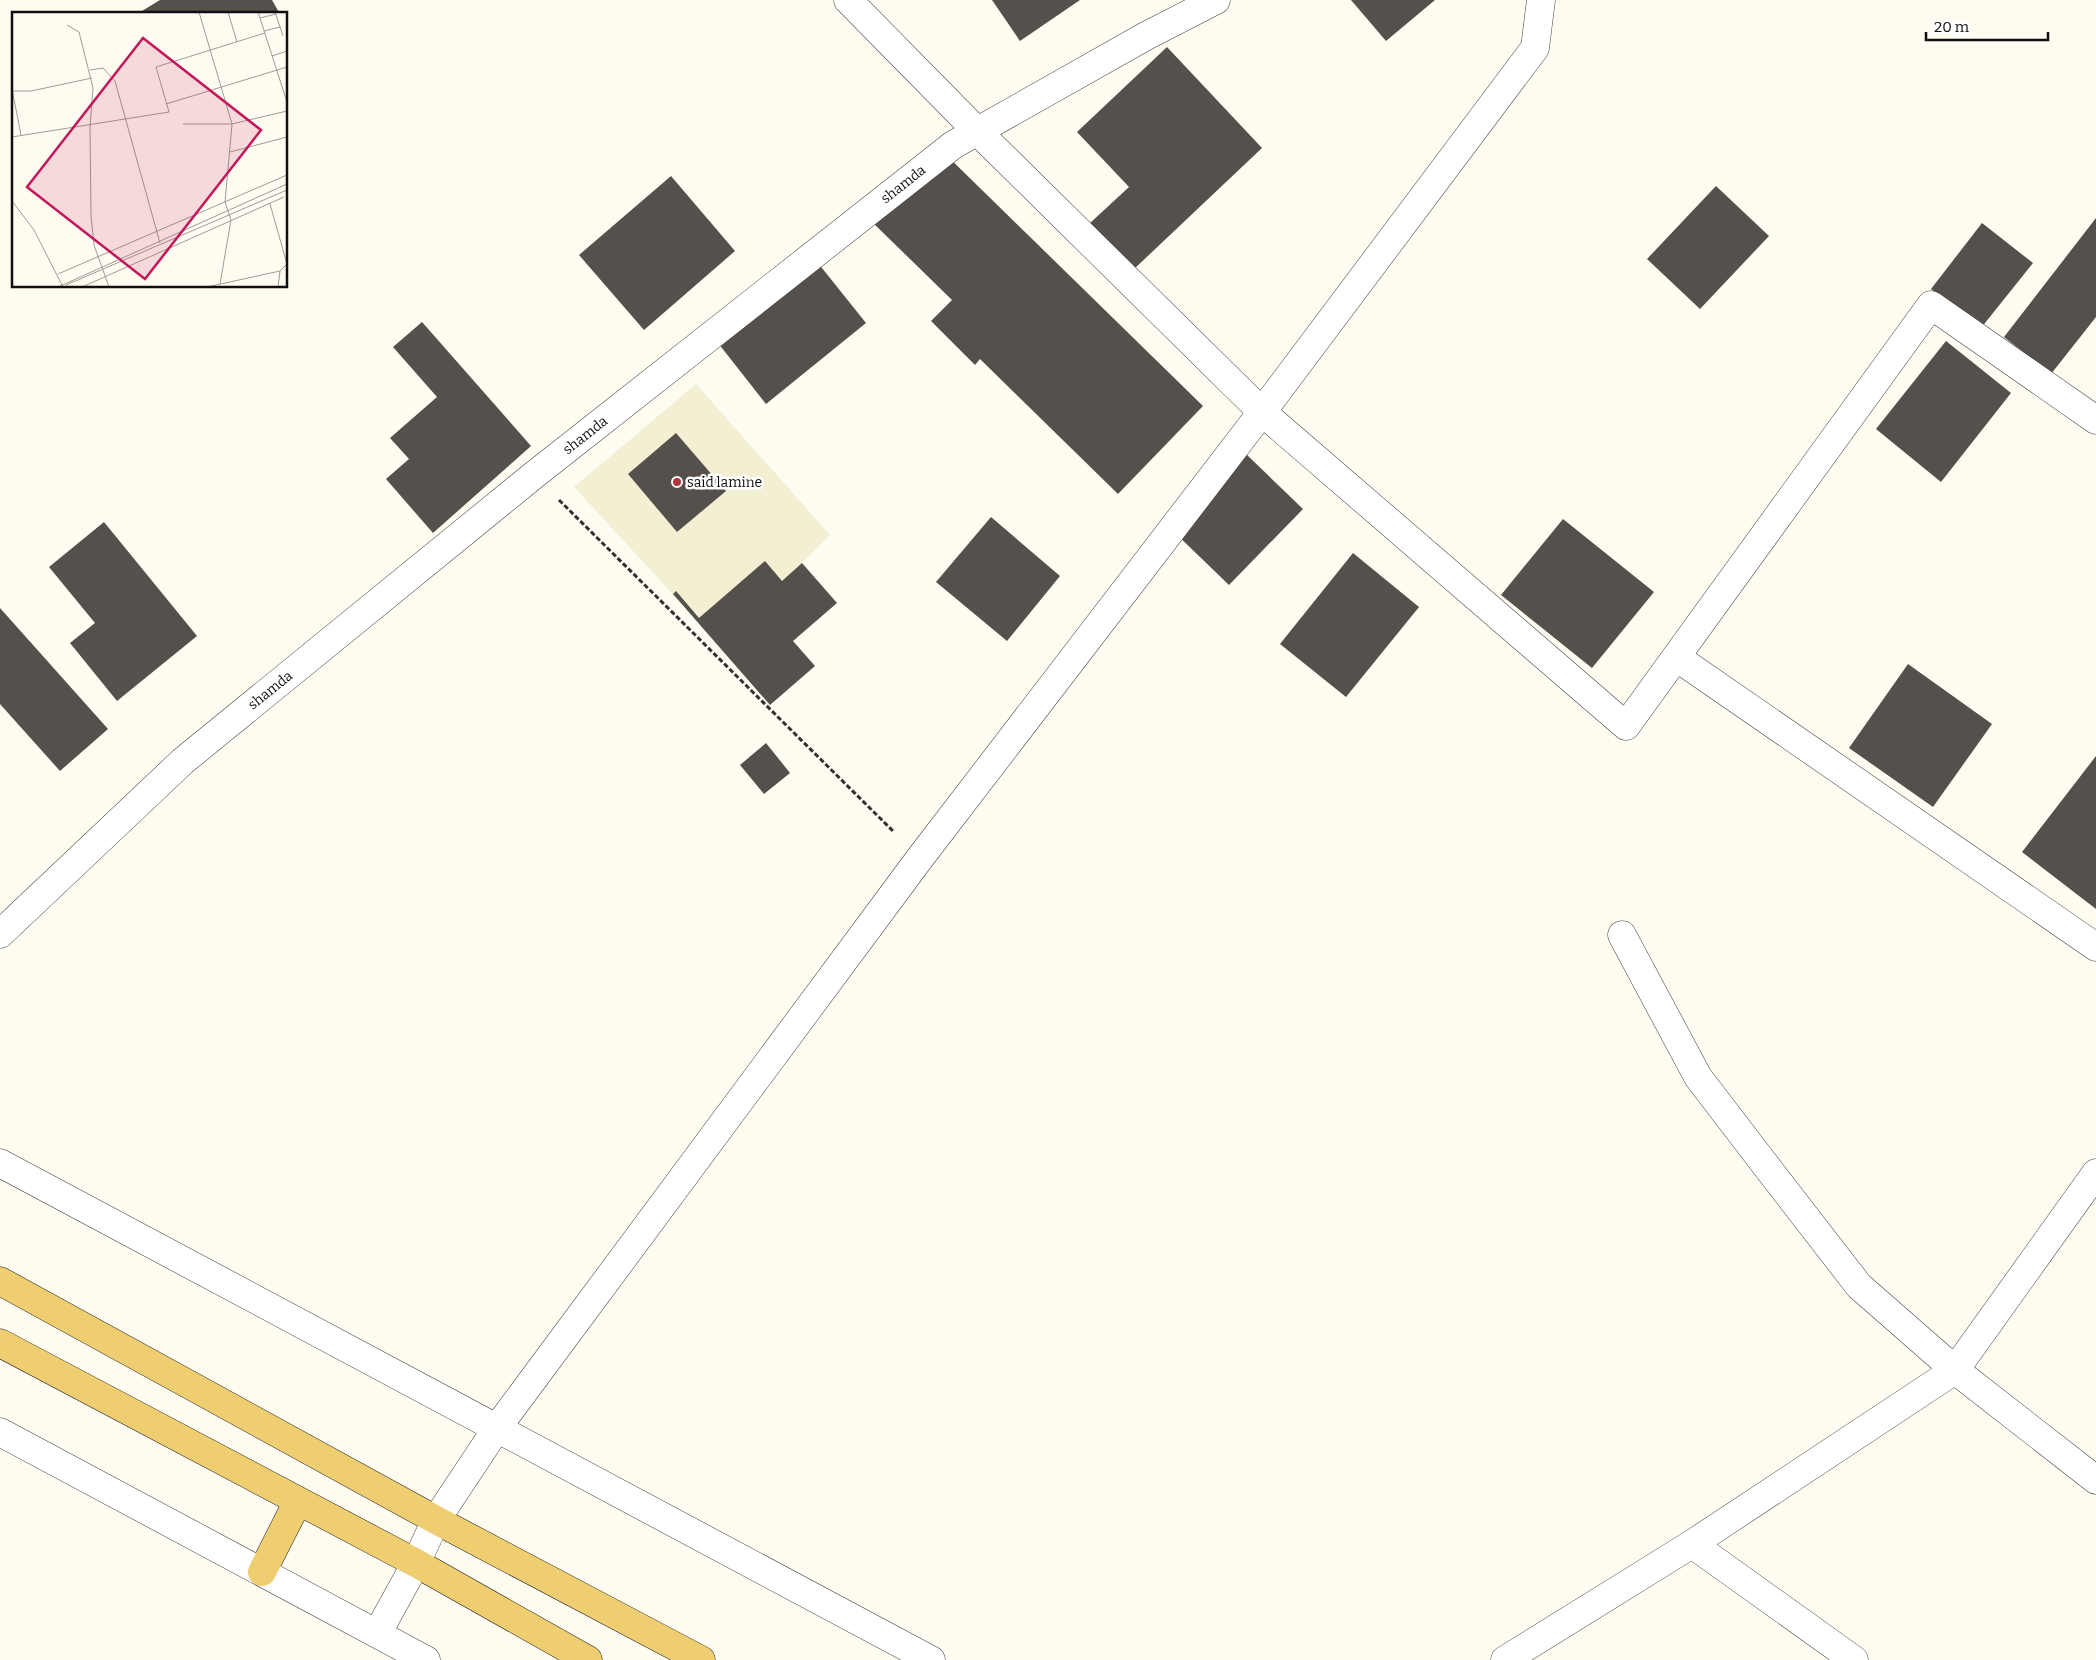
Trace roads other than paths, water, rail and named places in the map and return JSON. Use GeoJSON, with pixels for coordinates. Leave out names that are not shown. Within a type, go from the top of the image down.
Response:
{"type":"FeatureCollection","features":[{"type":"Feature","properties":{"kind":"main road"},"geometry":{"type":"LineString","coordinates":[[0,1280],[436,1520],[702,1660]]}},
{"type":"Feature","properties":{"kind":"main road"},"geometry":{"type":"LineString","coordinates":[[0,1343],[416,1563],[588,1660]]}},
{"type":"Feature","properties":{"kind":"main road"},"geometry":{"type":"LineString","coordinates":[[262,1572],[298,1501]]}},
{"type":"Feature","properties":{"kind":"street"},"geometry":{"type":"LineString","coordinates":[[848,0],[977,131],[1262,412],[1626,726],[1931,305],[2096,420]]}},
{"type":"Feature","properties":{"kind":"street","name":"shamda"},"geometry":{"type":"LineString","coordinates":[[0,934],[183,761],[534,475],[952,145],[1146,36],[1216,0]]}},
{"type":"Feature","properties":{"kind":"street"},"geometry":{"type":"LineString","coordinates":[[377,1634],[416,1563],[436,1520],[497,1428],[920,858],[1262,412],[1535,48],[1541,0]]}},
{"type":"Feature","properties":{"kind":"street"},"geometry":{"type":"LineString","coordinates":[[1676,656],[2096,947]]}},
{"type":"Feature","properties":{"kind":"street"},"geometry":{"type":"LineString","coordinates":[[1622,935],[1698,1077],[1859,1286],[1955,1370],[2096,1480]]}},
{"type":"Feature","properties":{"kind":"street"},"geometry":{"type":"LineString","coordinates":[[0,1163],[931,1660]]}},
{"type":"Feature","properties":{"kind":"street"},"geometry":{"type":"LineString","coordinates":[[1505,1660],[1692,1544],[1955,1370],[2096,1173]]}},
{"type":"Feature","properties":{"kind":"street"},"geometry":{"type":"LineString","coordinates":[[0,1432],[426,1660]]}},
{"type":"Feature","properties":{"kind":"street"},"geometry":{"type":"LineString","coordinates":[[1692,1544],[1854,1660]]}},
{"type":"Feature","properties":{"kind":"place","name":"said lamine"},"geometry":{"type":"Point","coordinates":[677,482]}}]}
